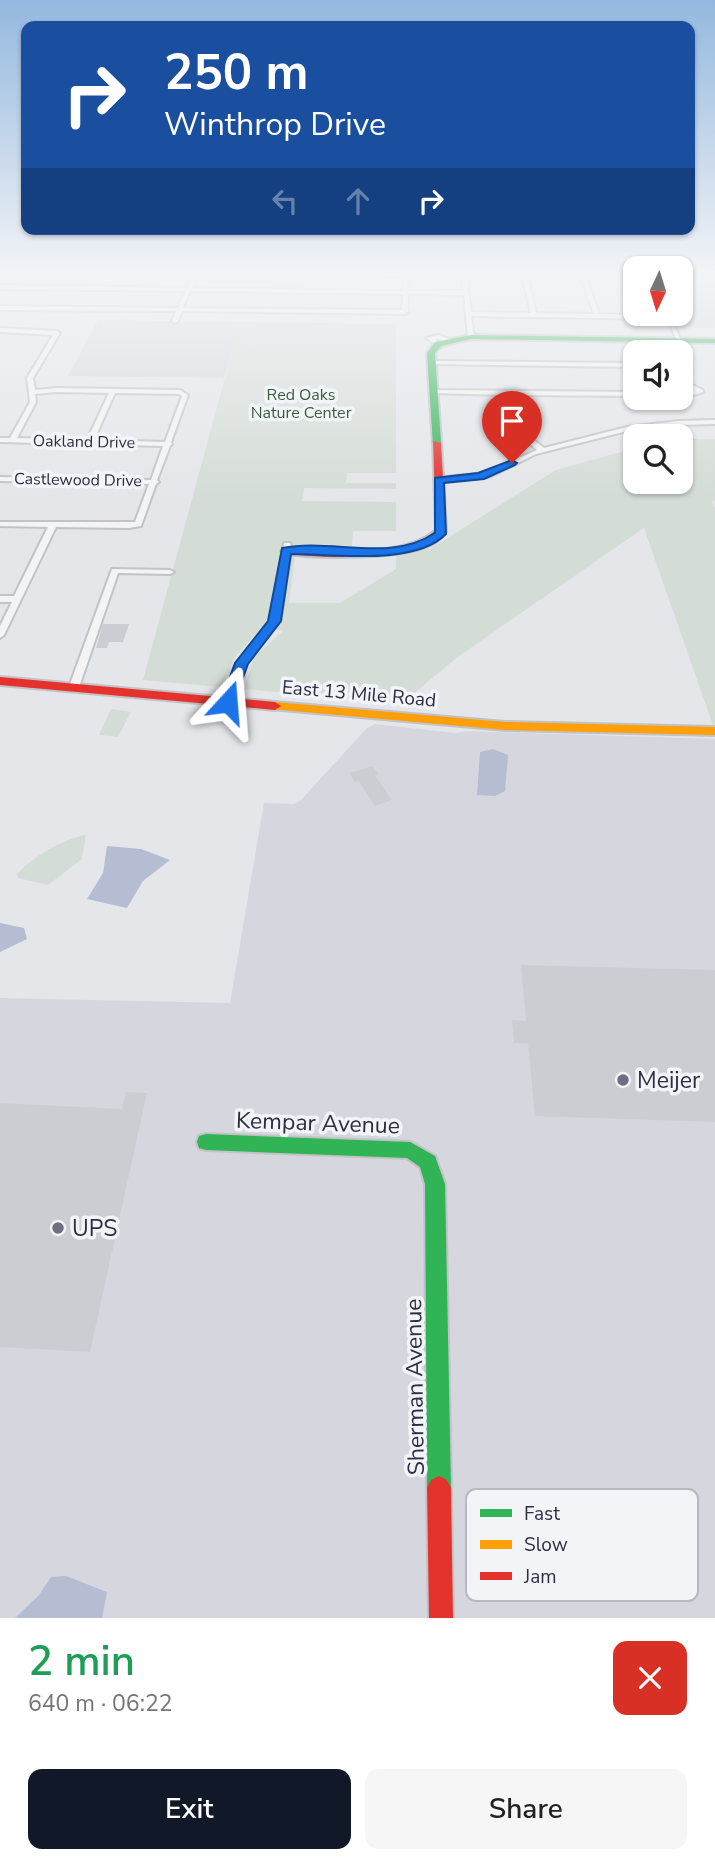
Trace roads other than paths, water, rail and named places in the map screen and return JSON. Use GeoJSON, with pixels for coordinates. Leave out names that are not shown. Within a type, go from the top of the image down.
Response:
{"type":"FeatureCollection","features":[{"type":"Feature","properties":{"kind":"street"},"geometry":{"type":"LineString","coordinates":[[12,441],[33,402],[30,378],[47,348]]}},
{"type":"Feature","properties":{"kind":"street"},"geometry":{"type":"LineString","coordinates":[[228,702],[242,663],[275,621],[286,548],[395,551],[422,547],[440,534],[432,363],[432,350],[435,348]]}},
{"type":"Feature","properties":{"kind":"street"},"geometry":{"type":"LineString","coordinates":[[432,363],[623,365]]}},
{"type":"Feature","properties":{"kind":"street"},"geometry":{"type":"LineString","coordinates":[[90,442],[113,391]]}},
{"type":"Feature","properties":{"kind":"street"},"geometry":{"type":"LineString","coordinates":[[433,391],[623,394]]}},
{"type":"Feature","properties":{"kind":"street"},"geometry":{"type":"LineString","coordinates":[[0,524],[135,526],[140,523],[169,444],[184,393],[32,392]]}},
{"type":"Feature","properties":{"kind":"street"},"geometry":{"type":"LineString","coordinates":[[506,392],[514,428],[543,451]]}},
{"type":"Feature","properties":{"kind":"street"},"geometry":{"type":"LineString","coordinates":[[438,480],[485,475],[543,451],[636,428],[715,422]]}},
{"type":"Feature","properties":{"kind":"street","name":"Oakland Drive"},"geometry":{"type":"LineString","coordinates":[[0,440],[169,444]]}},
{"type":"Feature","properties":{"kind":"street","name":"Castlewood Drive"},"geometry":{"type":"LineString","coordinates":[[0,479],[155,482]]}},
{"type":"Feature","properties":{"kind":"street"},"geometry":{"type":"LineString","coordinates":[[0,635],[53,525]]}},
{"type":"Feature","properties":{"kind":"street"},"geometry":{"type":"LineString","coordinates":[[74,687],[115,571],[170,572]]}},
{"type":"Feature","properties":{"kind":"street"},"geometry":{"type":"LineString","coordinates":[[0,598],[17,599]]}},
{"type":"Feature","properties":{"kind":"street","name":"East 13 Mile Road"},"geometry":{"type":"LineString","coordinates":[[0,681],[505,726],[715,731]]}},
{"type":"Feature","properties":{"kind":"street","name":"Kempar Avenue"},"geometry":{"type":"LineString","coordinates":[[206,1142],[410,1150],[426,1158]]}},
{"type":"Feature","properties":{"kind":"street","name":"Sherman Avenue"},"geometry":{"type":"LineString","coordinates":[[426,1158],[435,1184],[441,1618]]}},
{"type":"Feature","properties":{"kind":"water"},"geometry":{"type":"Polygon","coordinates":[[[493,749],[508,755],[505,791],[495,796],[477,795],[480,752],[493,749]]]}},
{"type":"Feature","properties":{"kind":"water"},"geometry":{"type":"Polygon","coordinates":[[[107,846],[141,849],[170,860],[143,881],[127,908],[87,899],[103,873],[107,846]]]}},
{"type":"Feature","properties":{"kind":"water"},"geometry":{"type":"Polygon","coordinates":[[[0,923],[24,928],[27,939],[0,952],[0,923]]]}},
{"type":"Feature","properties":{"kind":"water"},"geometry":{"type":"Polygon","coordinates":[[[66,1576],[107,1592],[102,1618],[15,1618],[39,1595],[51,1577],[66,1576]]]}},
{"type":"Feature","properties":{"kind":"place","name":"Meijer"},"geometry":{"type":"Point","coordinates":[623,1080]}},
{"type":"Feature","properties":{"kind":"place","name":"UPS"},"geometry":{"type":"Point","coordinates":[58,1228]}},
{"type":"Feature","properties":{"kind":"park label","name":"Red Oaks Nature Center"},"geometry":{"type":"Point","coordinates":[301,404]}}]}
